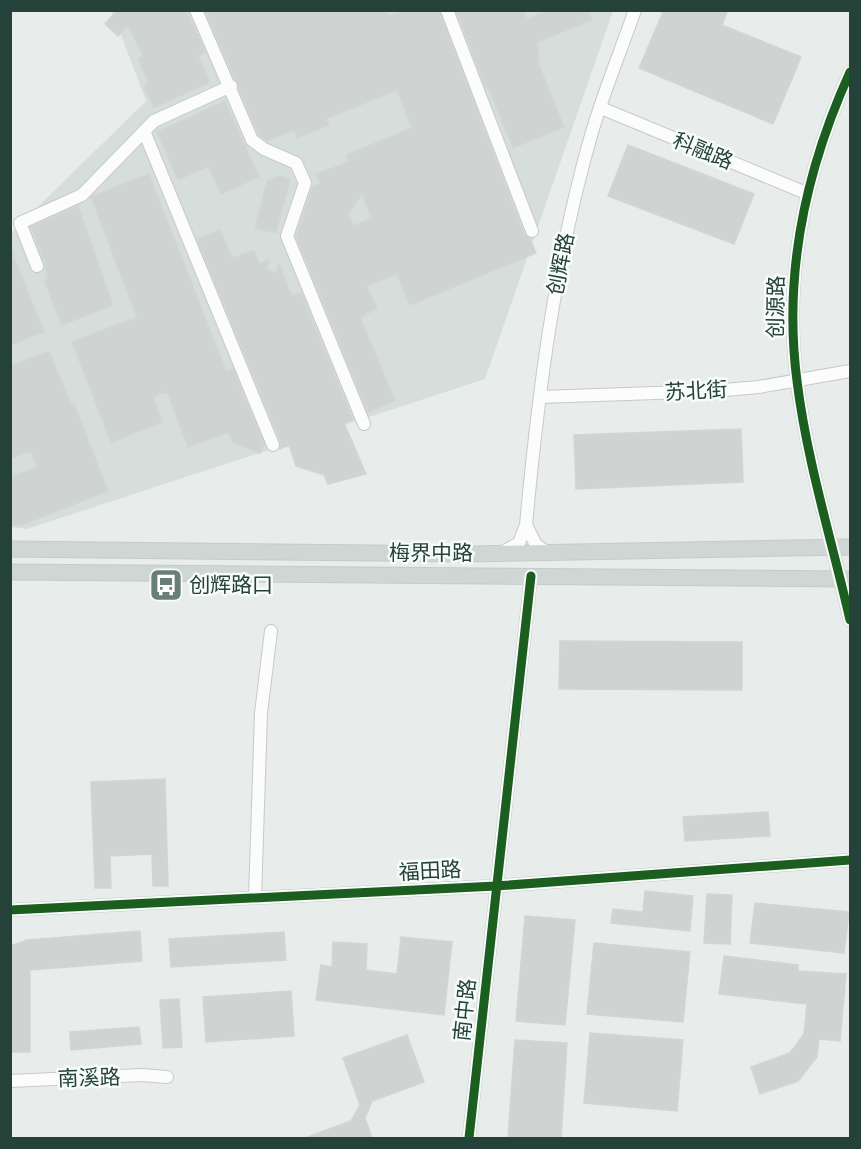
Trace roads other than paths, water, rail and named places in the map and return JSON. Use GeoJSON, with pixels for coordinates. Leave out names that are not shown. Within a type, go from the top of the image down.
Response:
{"type":"FeatureCollection","features":[{"type":"Feature","properties":{"kind":"main road","name":"梅界中路"},"geometry":{"type":"LineString","coordinates":[[10,549],[501,553],[850,547]]}},
{"type":"Feature","properties":{"kind":"main road","name":"梅界中路"},"geometry":{"type":"LineString","coordinates":[[10,572],[846,579]]}},
{"type":"Feature","properties":{"kind":"street"},"geometry":{"type":"LineString","coordinates":[[196,10],[231,86],[252,140],[264,149],[296,163],[305,183],[287,236],[364,424]]}},
{"type":"Feature","properties":{"kind":"street"},"geometry":{"type":"LineString","coordinates":[[447,10],[532,231]]}},
{"type":"Feature","properties":{"kind":"street","name":"创辉路"},"geometry":{"type":"LineString","coordinates":[[526,525],[540,397],[559,267],[590,138],[635,10]]}},
{"type":"Feature","properties":{"kind":"street","name":"创源路"},"geometry":{"type":"LineString","coordinates":[[846,579],[833,547],[797,381],[793,288],[806,193],[836,104],[850,72]]}},
{"type":"Feature","properties":{"kind":"street"},"geometry":{"type":"LineString","coordinates":[[37,266],[20,223],[82,195],[154,121],[231,86]]}},
{"type":"Feature","properties":{"kind":"street","name":"科融路"},"geometry":{"type":"LineString","coordinates":[[600,108],[806,193]]}},
{"type":"Feature","properties":{"kind":"street"},"geometry":{"type":"LineString","coordinates":[[144,131],[273,445]]}},
{"type":"Feature","properties":{"kind":"street","name":"苏北街"},"geometry":{"type":"LineString","coordinates":[[540,397],[713,392],[797,381],[850,371]]}},
{"type":"Feature","properties":{"kind":"street"},"geometry":{"type":"LineString","coordinates":[[526,525],[533,541],[547,552]]}},
{"type":"Feature","properties":{"kind":"street"},"geometry":{"type":"LineString","coordinates":[[501,553],[519,543],[526,525]]}},
{"type":"Feature","properties":{"kind":"street","name":"南中路"},"geometry":{"type":"LineString","coordinates":[[469,1138],[531,576]]}},
{"type":"Feature","properties":{"kind":"street"},"geometry":{"type":"LineString","coordinates":[[846,579],[850,620]]}},
{"type":"Feature","properties":{"kind":"street"},"geometry":{"type":"LineString","coordinates":[[255,898],[261,713],[271,631]]}},
{"type":"Feature","properties":{"kind":"street","name":"福田路"},"geometry":{"type":"LineString","coordinates":[[10,910],[496,886],[850,860]]}},
{"type":"Feature","properties":{"kind":"street","name":"南溪路"},"geometry":{"type":"LineString","coordinates":[[10,1081],[141,1075],[167,1077]]}},
{"type":"Feature","properties":{"kind":"place","name":"创辉路口"},"geometry":{"type":"Point","coordinates":[166,585]}}]}
